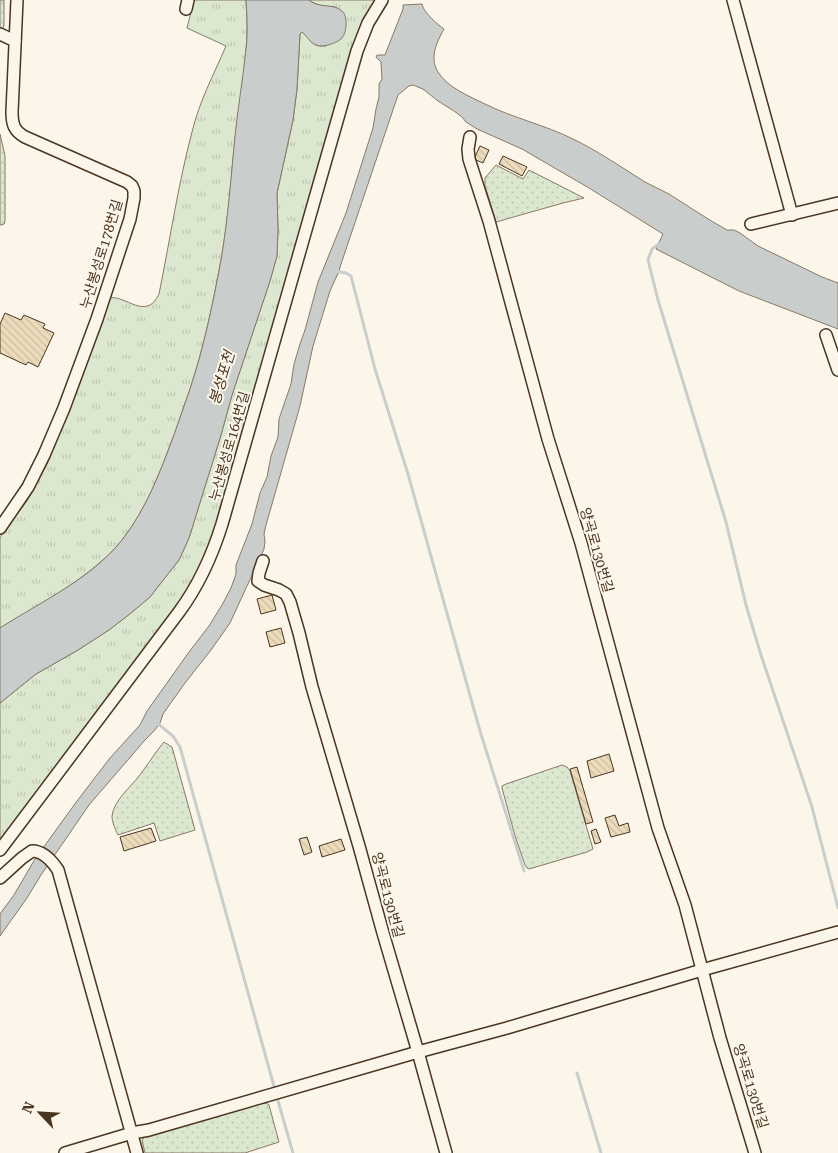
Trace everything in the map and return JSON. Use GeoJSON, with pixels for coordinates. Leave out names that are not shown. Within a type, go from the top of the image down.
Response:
{"type":"FeatureCollection","features":[{"type":"Feature","properties":{"kind":"lane","name":"누산봉성로178번길"},"geometry":{"type":"LineString","coordinates":[[0,528],[28,487],[64,408],[97,319],[130,219],[134,198],[132,186],[127,182],[25,137],[15,130],[12,123],[12,112],[17,0]]}},
{"type":"Feature","properties":{"kind":"lane","name":"누산봉성로164번길"},"geometry":{"type":"LineString","coordinates":[[0,850],[180,612],[204,572],[214,550],[357,51],[368,23],[382,0]]}},
{"type":"Feature","properties":{"kind":"lane"},"geometry":{"type":"LineString","coordinates":[[733,0],[792,215]]}},
{"type":"Feature","properties":{"kind":"lane"},"geometry":{"type":"LineString","coordinates":[[0,34],[15,42]]}},
{"type":"Feature","properties":{"kind":"lane","name":"양곡로130번길"},"geometry":{"type":"LineString","coordinates":[[470,137],[469,159],[489,221],[548,439],[581,544],[658,828],[685,905],[720,1038],[755,1153]]}},
{"type":"Feature","properties":{"kind":"lane"},"geometry":{"type":"LineString","coordinates":[[752,224],[838,203]]}},
{"type":"Feature","properties":{"kind":"lane"},"geometry":{"type":"LineString","coordinates":[[826,335],[838,370]]}},
{"type":"Feature","properties":{"kind":"lane","name":"양곡로130번길"},"geometry":{"type":"LineString","coordinates":[[264,561],[258,581],[286,594],[290,602],[312,687],[418,1052]]}},
{"type":"Feature","properties":{"kind":"lane"},"geometry":{"type":"LineString","coordinates":[[0,878],[32,850],[39,851],[53,862],[58,870],[137,1153]]}},
{"type":"Feature","properties":{"kind":"lane"},"geometry":{"type":"LineString","coordinates":[[65,1153],[838,932]]}},
{"type":"Feature","properties":{"kind":"lane"},"geometry":{"type":"LineString","coordinates":[[418,1052],[446,1153]]}},
{"type":"Feature","properties":{"kind":"green space"},"geometry":{"type":"Polygon","coordinates":[[[0,0],[4,0],[3,29],[0,29],[0,0]]]}},
{"type":"Feature","properties":{"kind":"green space"},"geometry":{"type":"Polygon","coordinates":[[[194,0],[246,0],[247,31],[224,244],[204,341],[195,373],[158,476],[139,515],[122,540],[81,578],[0,628],[0,537],[27,501],[47,464],[109,298],[115,298],[142,307],[154,302],[159,294],[182,172],[195,121],[226,46],[187,28],[194,0]]]}},
{"type":"Feature","properties":{"kind":"green space"},"geometry":{"type":"Polygon","coordinates":[[[309,0],[377,0],[362,23],[352,49],[216,532],[189,591],[0,844],[0,703],[36,674],[109,630],[150,597],[179,560],[189,538],[232,395],[277,256],[277,193],[293,120],[300,34],[302,32],[314,44],[326,46],[335,7],[318,5],[309,0]]]}},
{"type":"Feature","properties":{"kind":"green space"},"geometry":{"type":"Polygon","coordinates":[[[0,134],[5,156],[5,221],[1,225],[0,225],[0,134]]]}},
{"type":"Feature","properties":{"kind":"green space"},"geometry":{"type":"Polygon","coordinates":[[[496,165],[523,179],[529,170],[584,198],[496,222],[485,186],[485,178],[496,165]]]}},
{"type":"Feature","properties":{"kind":"green space"},"geometry":{"type":"Polygon","coordinates":[[[164,742],[172,747],[195,830],[160,841],[154,823],[118,835],[112,818],[113,810],[123,794],[164,742]]]}},
{"type":"Feature","properties":{"kind":"green space"},"geometry":{"type":"Polygon","coordinates":[[[562,765],[570,771],[593,849],[529,869],[525,865],[515,836],[502,786],[562,765]]]}},
{"type":"Feature","properties":{"kind":"green space"},"geometry":{"type":"Polygon","coordinates":[[[262,1103],[269,1105],[279,1142],[245,1153],[145,1153],[142,1140],[145,1137],[262,1103]]]}},
{"type":"Feature","properties":{"kind":"water","name":"봉성포천"},"geometry":{"type":"Polygon","coordinates":[[[246,0],[309,0],[313,3],[335,7],[344,13],[346,28],[340,40],[319,46],[312,43],[302,32],[300,34],[293,120],[277,193],[277,256],[232,395],[189,538],[179,560],[150,597],[109,630],[36,674],[0,703],[0,628],[81,578],[110,554],[131,528],[146,502],[174,435],[200,357],[221,260],[247,43],[246,0]]]}},
{"type":"Feature","properties":{"kind":"water"},"geometry":{"type":"Polygon","coordinates":[[[422,4],[428,14],[444,29],[435,50],[434,61],[438,72],[447,83],[466,95],[496,109],[562,134],[582,144],[727,230],[734,230],[758,246],[838,283],[838,329],[739,291],[656,249],[663,234],[522,149],[477,129],[423,89],[413,85],[409,86],[398,95],[339,271],[330,291],[313,346],[300,406],[266,525],[264,549],[230,623],[163,714],[160,723],[154,731],[89,805],[0,936],[0,914],[14,895],[35,859],[110,758],[140,725],[147,711],[209,626],[231,588],[236,574],[236,565],[267,477],[271,456],[278,437],[279,419],[291,384],[294,364],[318,282],[346,213],[373,128],[379,97],[379,84],[382,79],[381,62],[376,57],[377,55],[385,55],[403,5],[422,4]]]}},
{"type":"Feature","properties":{"kind":"building"},"geometry":{"type":"Polygon","coordinates":[[[480,146],[489,150],[483,163],[474,159],[480,146]]]}},
{"type":"Feature","properties":{"kind":"building"},"geometry":{"type":"Polygon","coordinates":[[[503,156],[527,167],[522,176],[499,164],[503,156]]]}},
{"type":"Feature","properties":{"kind":"building"},"geometry":{"type":"Polygon","coordinates":[[[5,313],[21,320],[24,315],[45,324],[43,328],[54,333],[38,367],[28,362],[26,365],[0,353],[0,324],[5,313]]]}},
{"type":"Feature","properties":{"kind":"building"},"geometry":{"type":"Polygon","coordinates":[[[272,595],[276,610],[261,614],[257,599],[272,595]]]}},
{"type":"Feature","properties":{"kind":"building"},"geometry":{"type":"Polygon","coordinates":[[[281,628],[285,643],[270,647],[266,632],[281,628]]]}},
{"type":"Feature","properties":{"kind":"building"},"geometry":{"type":"Polygon","coordinates":[[[609,754],[614,771],[591,778],[587,761],[609,754]]]}},
{"type":"Feature","properties":{"kind":"building"},"geometry":{"type":"Polygon","coordinates":[[[577,767],[593,822],[586,824],[570,769],[577,767]]]}},
{"type":"Feature","properties":{"kind":"building"},"geometry":{"type":"Polygon","coordinates":[[[615,815],[619,826],[628,823],[630,832],[611,837],[605,818],[615,815]]]}},
{"type":"Feature","properties":{"kind":"building"},"geometry":{"type":"Polygon","coordinates":[[[151,828],[156,841],[124,851],[120,837],[151,828]]]}},
{"type":"Feature","properties":{"kind":"building"},"geometry":{"type":"Polygon","coordinates":[[[596,829],[601,842],[595,844],[591,831],[596,829]]]}},
{"type":"Feature","properties":{"kind":"building"},"geometry":{"type":"Polygon","coordinates":[[[307,837],[312,852],[304,855],[299,839],[307,837]]]}},
{"type":"Feature","properties":{"kind":"building"},"geometry":{"type":"Polygon","coordinates":[[[341,839],[345,850],[322,857],[319,846],[341,839]]]}},
{"type":"Feature","properties":{"kind":"waterway"},"geometry":{"type":"LineString","coordinates":[[659,244],[652,249],[648,260],[658,300],[726,522],[746,605],[761,655],[812,807],[838,908]]}},
{"type":"Feature","properties":{"kind":"waterway"},"geometry":{"type":"LineString","coordinates":[[335,271],[351,276],[375,369],[408,474],[480,731],[524,871]]}},
{"type":"Feature","properties":{"kind":"waterway"},"geometry":{"type":"LineString","coordinates":[[157,723],[173,736],[180,747],[275,1090]]}},
{"type":"Feature","properties":{"kind":"waterway"},"geometry":{"type":"LineString","coordinates":[[577,1073],[601,1153]]}},
{"type":"Feature","properties":{"kind":"waterway"},"geometry":{"type":"LineString","coordinates":[[278,1101],[293,1153]]}}]}
